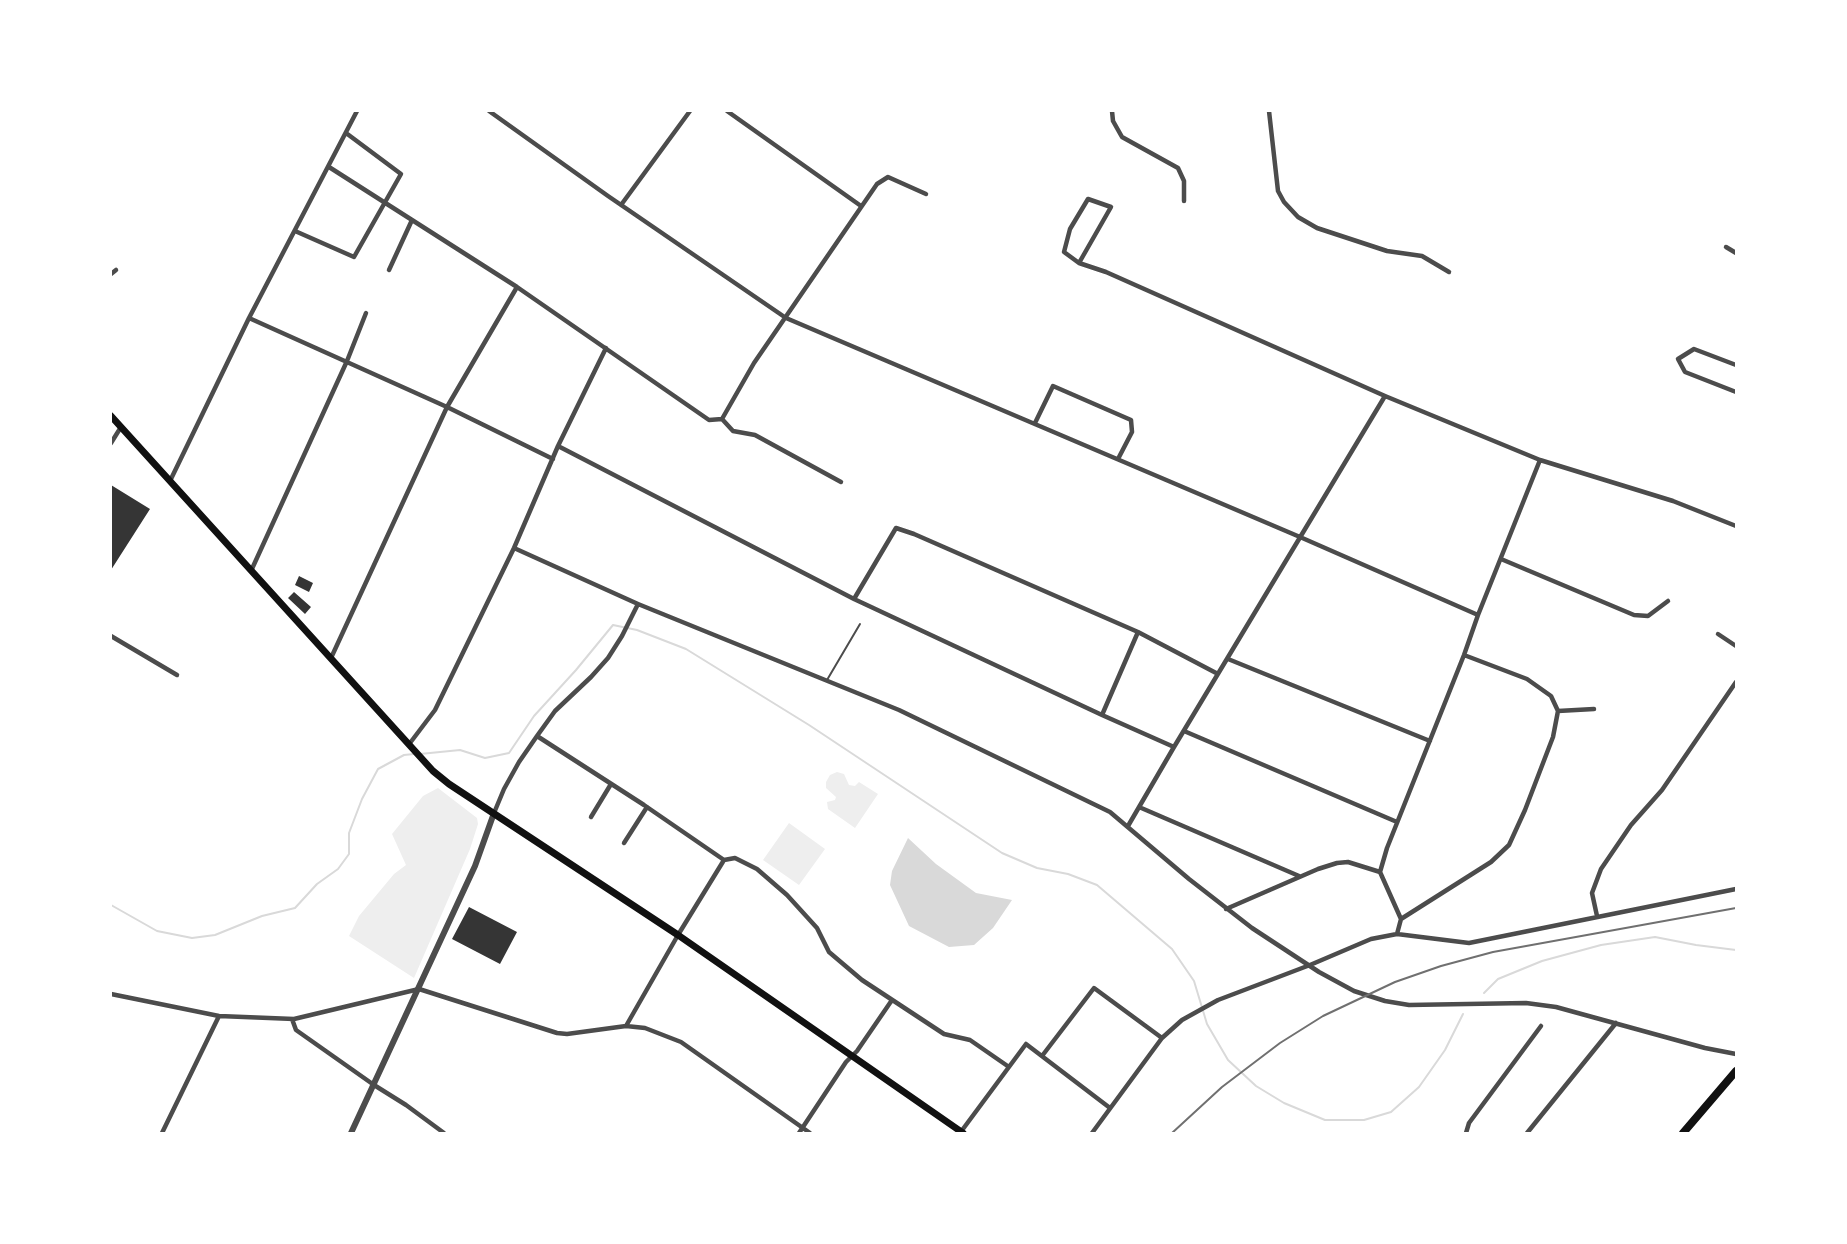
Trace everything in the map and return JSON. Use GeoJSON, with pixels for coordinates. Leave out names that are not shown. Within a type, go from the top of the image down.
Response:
{"type":"FeatureCollection","features":[{"type":"Feature","properties":{"kind":"main road"},"geometry":{"type":"LineString","coordinates":[[111,416],[423,759],[449,784],[678,935],[961,1132]]}},
{"type":"Feature","properties":{"kind":"main road"},"geometry":{"type":"LineString","coordinates":[[1683,1133],[1736,1071]]}},
{"type":"Feature","properties":{"kind":"street"},"geometry":{"type":"LineString","coordinates":[[170,481],[249,318],[357,111]]}},
{"type":"Feature","properties":{"kind":"street"},"geometry":{"type":"LineString","coordinates":[[489,111],[786,318],[1478,615]]}},
{"type":"Feature","properties":{"kind":"street"},"geometry":{"type":"LineString","coordinates":[[621,205],[690,111]]}},
{"type":"Feature","properties":{"kind":"street"},"geometry":{"type":"LineString","coordinates":[[727,111],[861,206]]}},
{"type":"Feature","properties":{"kind":"street"},"geometry":{"type":"LineString","coordinates":[[1112,111],[1113,121],[1122,137],[1178,168],[1184,181],[1184,201]]}},
{"type":"Feature","properties":{"kind":"street"},"geometry":{"type":"LineString","coordinates":[[1269,111],[1278,191],[1298,217],[1317,228],[1387,252],[1422,256],[1449,272]]}},
{"type":"Feature","properties":{"kind":"street"},"geometry":{"type":"LineString","coordinates":[[295,231],[354,257],[401,174],[345,133]]}},
{"type":"Feature","properties":{"kind":"street"},"geometry":{"type":"LineString","coordinates":[[329,167],[517,287],[709,420],[722,419]]}},
{"type":"Feature","properties":{"kind":"street"},"geometry":{"type":"LineString","coordinates":[[722,419],[754,363],[877,184],[888,177],[926,194]]}},
{"type":"Feature","properties":{"kind":"street"},"geometry":{"type":"LineString","coordinates":[[1079,263],[1111,207],[1088,199],[1070,229],[1064,252],[1079,263],[1106,272],[1385,396],[1540,460],[1673,501],[1736,526]]}},
{"type":"Feature","properties":{"kind":"street"},"geometry":{"type":"LineString","coordinates":[[389,270],[412,220]]}},
{"type":"Feature","properties":{"kind":"street"},"geometry":{"type":"LineString","coordinates":[[1726,247],[1736,253]]}},
{"type":"Feature","properties":{"kind":"street"},"geometry":{"type":"LineString","coordinates":[[332,658],[447,407],[517,287]]}},
{"type":"Feature","properties":{"kind":"street"},"geometry":{"type":"LineString","coordinates":[[251,571],[366,313]]}},
{"type":"Feature","properties":{"kind":"street"},"geometry":{"type":"LineString","coordinates":[[249,318],[447,407],[554,459]]}},
{"type":"Feature","properties":{"kind":"street"},"geometry":{"type":"LineString","coordinates":[[413,746],[435,710],[514,548],[558,446],[606,348]]}},
{"type":"Feature","properties":{"kind":"street"},"geometry":{"type":"LineString","coordinates":[[1736,365],[1694,350],[1678,359],[1684,372],[1736,392]]}},
{"type":"Feature","properties":{"kind":"street"},"geometry":{"type":"LineString","coordinates":[[1035,423],[1053,386],[1131,420],[1132,432],[1118,459]]}},
{"type":"Feature","properties":{"kind":"street"},"geometry":{"type":"LineString","coordinates":[[1128,826],[1385,396]]}},
{"type":"Feature","properties":{"kind":"street"},"geometry":{"type":"LineString","coordinates":[[722,419],[733,431],[755,435],[841,482]]}},
{"type":"Feature","properties":{"kind":"street"},"geometry":{"type":"LineString","coordinates":[[111,443],[121,427]]}},
{"type":"Feature","properties":{"kind":"street"},"geometry":{"type":"LineString","coordinates":[[558,446],[854,598],[1174,747]]}},
{"type":"Feature","properties":{"kind":"street"},"geometry":{"type":"LineString","coordinates":[[1397,934],[1401,919],[1380,872],[1386,848],[1540,460]]}},
{"type":"Feature","properties":{"kind":"street"},"geometry":{"type":"LineString","coordinates":[[854,598],[896,528],[1138,632],[1218,674]]}},
{"type":"Feature","properties":{"kind":"street"},"geometry":{"type":"LineString","coordinates":[[514,548],[638,604],[899,710],[1110,812],[1226,909],[1271,941],[1348,988],[1374,998],[1425,1005],[1526,1003],[1556,1007],[1705,1048],[1736,1054]]}},
{"type":"Feature","properties":{"kind":"street"},"geometry":{"type":"LineString","coordinates":[[1501,559],[1634,615],[1648,616],[1668,601]]}},
{"type":"Feature","properties":{"kind":"street"},"geometry":{"type":"LineString","coordinates":[[351,1133],[475,866],[504,789],[519,762],[555,711],[591,677],[608,657],[622,636],[638,604]]}},
{"type":"Feature","properties":{"kind":"street"},"geometry":{"type":"LineString","coordinates":[[1102,715],[1138,632]]}},
{"type":"Feature","properties":{"kind":"street"},"geometry":{"type":"LineString","coordinates":[[1718,634],[1736,646]]}},
{"type":"Feature","properties":{"kind":"street"},"geometry":{"type":"LineString","coordinates":[[111,636],[177,675]]}},
{"type":"Feature","properties":{"kind":"street"},"geometry":{"type":"LineString","coordinates":[[1401,919],[1491,862],[1509,845],[1553,737],[1558,711],[1551,696],[1527,680],[1464,655]]}},
{"type":"Feature","properties":{"kind":"street"},"geometry":{"type":"LineString","coordinates":[[1228,658],[1430,741]]}},
{"type":"Feature","properties":{"kind":"street"},"geometry":{"type":"LineString","coordinates":[[1597,916],[1592,893],[1601,869],[1631,825],[1662,790],[1736,682]]}},
{"type":"Feature","properties":{"kind":"street"},"geometry":{"type":"LineString","coordinates":[[1558,711],[1594,709]]}},
{"type":"Feature","properties":{"kind":"street"},"geometry":{"type":"LineString","coordinates":[[1184,731],[1397,822]]}},
{"type":"Feature","properties":{"kind":"street"},"geometry":{"type":"LineString","coordinates":[[537,736],[724,860],[735,858],[757,869],[787,895],[816,928],[829,952],[862,980],[944,1034],[970,1040],[1009,1067]]}},
{"type":"Feature","properties":{"kind":"street"},"geometry":{"type":"LineString","coordinates":[[591,817],[611,784]]}},
{"type":"Feature","properties":{"kind":"street"},"geometry":{"type":"LineString","coordinates":[[624,843],[647,807]]}},
{"type":"Feature","properties":{"kind":"street"},"geometry":{"type":"LineString","coordinates":[[1140,807],[1300,876]]}},
{"type":"Feature","properties":{"kind":"street"},"geometry":{"type":"LineString","coordinates":[[626,1026],[724,860]]}},
{"type":"Feature","properties":{"kind":"street"},"geometry":{"type":"LineString","coordinates":[[1226,909],[1300,876],[1337,863],[1348,862],[1380,872]]}},
{"type":"Feature","properties":{"kind":"street"},"geometry":{"type":"LineString","coordinates":[[1092,1133],[1162,1038],[1182,1020],[1218,1000],[1310,966],[1371,939],[1397,934],[1469,943],[1736,889]]}},
{"type":"Feature","properties":{"kind":"street"},"geometry":{"type":"LineString","coordinates":[[1042,1056],[1094,988],[1162,1038]]}},
{"type":"Feature","properties":{"kind":"street"},"geometry":{"type":"LineString","coordinates":[[111,994],[219,1016],[292,1019],[419,989],[557,1033],[567,1034],[626,1026],[645,1028],[681,1042],[810,1133]]}},
{"type":"Feature","properties":{"kind":"street"},"geometry":{"type":"LineString","coordinates":[[799,1133],[846,1062],[857,1051],[892,1000]]}},
{"type":"Feature","properties":{"kind":"street"},"geometry":{"type":"LineString","coordinates":[[162,1133],[219,1016]]}},
{"type":"Feature","properties":{"kind":"street"},"geometry":{"type":"LineString","coordinates":[[292,1019],[296,1030],[444,1133]]}},
{"type":"Feature","properties":{"kind":"street"},"geometry":{"type":"LineString","coordinates":[[1527,1133],[1616,1023]]}},
{"type":"Feature","properties":{"kind":"street"},"geometry":{"type":"LineString","coordinates":[[1466,1133],[1469,1123],[1541,1026]]}},
{"type":"Feature","properties":{"kind":"street"},"geometry":{"type":"LineString","coordinates":[[961,1132],[1026,1044],[1110,1108]]}},
{"type":"Feature","properties":{"kind":"lane"},"geometry":{"type":"LineString","coordinates":[[827,680],[860,624]]}},
{"type":"Feature","properties":{"kind":"shaded area"},"geometry":{"type":"Polygon","coordinates":[[[837,772],[844,774],[849,785],[855,786],[859,782],[878,794],[855,828],[828,809],[827,802],[835,800],[836,797],[826,788],[826,782],[830,775],[837,772]]]}},
{"type":"Feature","properties":{"kind":"shaded area"},"geometry":{"type":"Polygon","coordinates":[[[438,788],[477,818],[478,824],[470,849],[414,978],[349,936],[359,916],[394,874],[406,865],[392,834],[423,796],[438,788]]]}},
{"type":"Feature","properties":{"kind":"shaded area"},"geometry":{"type":"Polygon","coordinates":[[[789,823],[825,849],[799,885],[763,860],[789,823]]]}},
{"type":"Feature","properties":{"kind":"shaded area"},"geometry":{"type":"Polygon","coordinates":[[[908,838],[936,864],[976,893],[1012,900],[993,928],[974,945],[949,947],[909,926],[890,885],[892,871],[908,838]]]}},
{"type":"Feature","properties":{"kind":"building"},"geometry":{"type":"Polygon","coordinates":[[[111,485],[150,509],[111,570],[111,485]]]}},
{"type":"Feature","properties":{"kind":"building"},"geometry":{"type":"Polygon","coordinates":[[[299,576],[313,583],[309,592],[295,585],[299,576]]]}},
{"type":"Feature","properties":{"kind":"building"},"geometry":{"type":"Polygon","coordinates":[[[294,592],[311,607],[305,614],[288,598],[294,592]]]}},
{"type":"Feature","properties":{"kind":"building"},"geometry":{"type":"Polygon","coordinates":[[[469,907],[517,932],[500,964],[452,939],[469,907]]]}},
{"type":"Feature","properties":{"kind":"waterway"},"geometry":{"type":"LineString","coordinates":[[420,754],[460,750],[485,758],[509,753],[534,716],[613,625],[637,630],[686,649],[809,725],[1002,853],[1037,868],[1068,874],[1097,885],[1172,949],[1194,981],[1207,1024],[1228,1060],[1256,1086],[1284,1103],[1325,1120],[1364,1120],[1391,1112],[1419,1087],[1445,1050],[1463,1014]]}},
{"type":"Feature","properties":{"kind":"waterway"},"geometry":{"type":"LineString","coordinates":[[111,905],[157,931],[192,938],[215,935],[262,916],[295,908],[317,884],[338,869],[349,854],[349,833],[362,799],[378,769],[404,755],[414,754]]}},
{"type":"Feature","properties":{"kind":"waterway"},"geometry":{"type":"LineString","coordinates":[[1484,993],[1498,979],[1542,961],[1601,945],[1655,937],[1736,950]]}},
{"type":"Feature","properties":{"kind":"railway"},"geometry":{"type":"LineString","coordinates":[[1172,1133],[1222,1087],[1280,1043],[1323,1016],[1395,982],[1441,966],[1493,952],[1736,908]]}}]}
